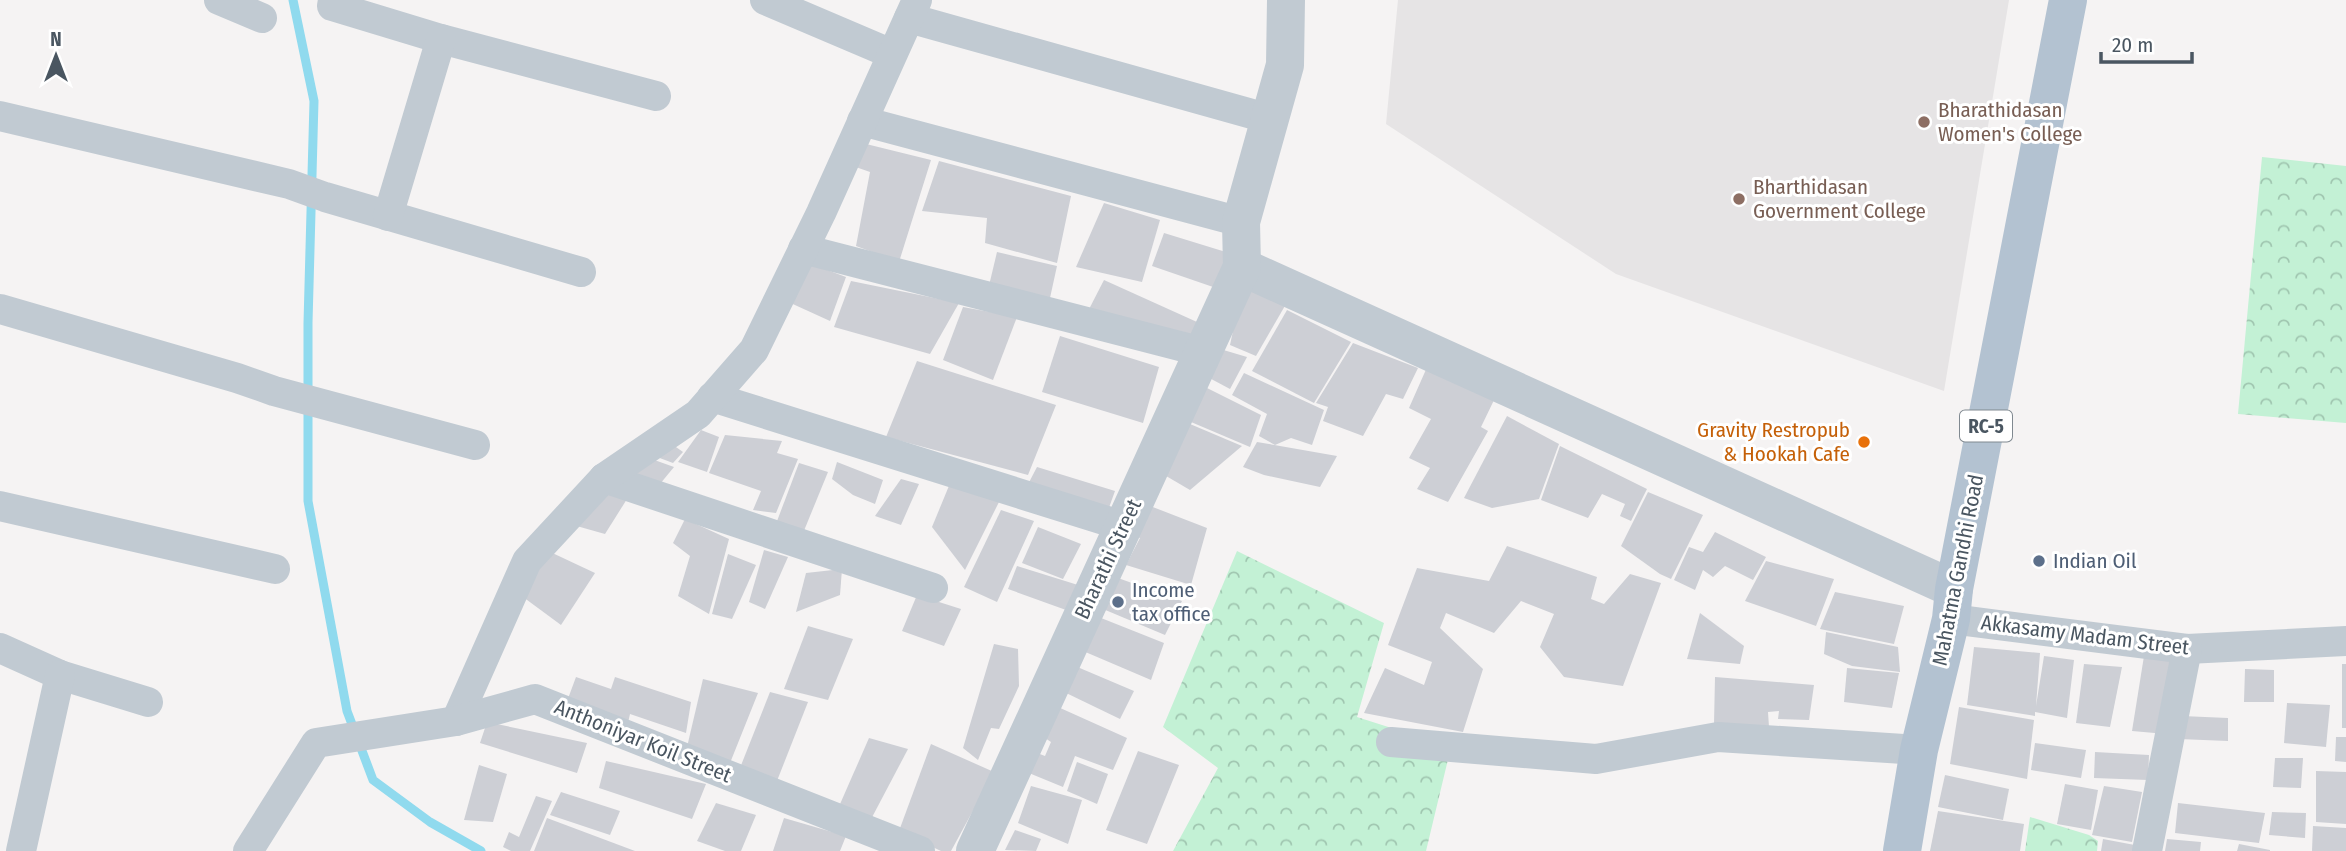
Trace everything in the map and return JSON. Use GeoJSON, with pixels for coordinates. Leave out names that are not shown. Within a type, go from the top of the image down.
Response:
{"type":"FeatureCollection","features":[{"type":"Feature","properties":{"kind":"main road","name":"Mahatma Gandhi Road"},"geometry":{"type":"LineString","coordinates":[[1902,851],[1919,750],[1953,604],[2068,0]]}},
{"type":"Feature","properties":{"kind":"street"},"geometry":{"type":"LineString","coordinates":[[219,0],[262,18]]}},
{"type":"Feature","properties":{"kind":"street"},"geometry":{"type":"LineString","coordinates":[[334,0],[332,6],[441,39],[656,96]]}},
{"type":"Feature","properties":{"kind":"street"},"geometry":{"type":"LineString","coordinates":[[765,0],[892,54]]}},
{"type":"Feature","properties":{"kind":"street"},"geometry":{"type":"LineString","coordinates":[[1286,0],[1285,65],[1241,222],[1242,267],[1953,604]]}},
{"type":"Feature","properties":{"kind":"street"},"geometry":{"type":"LineString","coordinates":[[456,721],[527,561],[604,478],[698,414],[754,350],[803,250],[913,9],[1270,119]]}},
{"type":"Feature","properties":{"kind":"street"},"geometry":{"type":"LineString","coordinates":[[388,216],[441,39]]}},
{"type":"Feature","properties":{"kind":"street"},"geometry":{"type":"LineString","coordinates":[[0,116],[289,184],[581,272]]}},
{"type":"Feature","properties":{"kind":"street"},"geometry":{"type":"LineString","coordinates":[[862,121],[1241,222]]}},
{"type":"Feature","properties":{"kind":"street"},"geometry":{"type":"LineString","coordinates":[[803,250],[1203,352]]}},
{"type":"Feature","properties":{"kind":"street","name":"Bharathi Street"},"geometry":{"type":"LineString","coordinates":[[975,851],[1242,267]]}},
{"type":"Feature","properties":{"kind":"street"},"geometry":{"type":"LineString","coordinates":[[0,309],[274,391],[475,445]]}},
{"type":"Feature","properties":{"kind":"street"},"geometry":{"type":"LineString","coordinates":[[712,397],[1123,526]]}},
{"type":"Feature","properties":{"kind":"street"},"geometry":{"type":"LineString","coordinates":[[604,478],[933,589]]}},
{"type":"Feature","properties":{"kind":"street"},"geometry":{"type":"LineString","coordinates":[[0,506],[275,569]]}},
{"type":"Feature","properties":{"kind":"street","name":"Akkasamy Madam Street"},"geometry":{"type":"LineString","coordinates":[[1953,604],[2188,649],[2346,641]]}},
{"type":"Feature","properties":{"kind":"street"},"geometry":{"type":"LineString","coordinates":[[0,648],[60,675],[148,702]]}},
{"type":"Feature","properties":{"kind":"street"},"geometry":{"type":"LineString","coordinates":[[2147,851],[2188,649]]}},
{"type":"Feature","properties":{"kind":"street"},"geometry":{"type":"LineString","coordinates":[[21,851],[60,675]]}},
{"type":"Feature","properties":{"kind":"street","name":"Anthoniyar Koil Street"},"geometry":{"type":"LineString","coordinates":[[248,851],[316,743],[456,721],[535,699],[920,851]]}},
{"type":"Feature","properties":{"kind":"street"},"geometry":{"type":"LineString","coordinates":[[1391,742],[1596,760],[1718,737],[1919,750]]}},
{"type":"Feature","properties":{"kind":"shaded area","name":"Bharthidasan Government College"},"geometry":{"type":"Polygon","coordinates":[[[1398,0],[2009,0],[1944,391],[1616,274],[1386,124],[1398,0]]]}},
{"type":"Feature","properties":{"kind":"green space"},"geometry":{"type":"Polygon","coordinates":[[[2262,157],[2346,166],[2346,423],[2238,414],[2262,157]]]}},
{"type":"Feature","properties":{"kind":"green space"},"geometry":{"type":"Polygon","coordinates":[[[1237,551],[1384,623],[1357,717],[1451,747],[1426,851],[1173,851],[1218,768],[1163,727],[1237,551]]]}},
{"type":"Feature","properties":{"kind":"green space"},"geometry":{"type":"Polygon","coordinates":[[[2030,817],[2089,835],[2098,841],[2097,851],[2025,851],[2030,817]]]}},
{"type":"Feature","properties":{"kind":"building"},"geometry":{"type":"Polygon","coordinates":[[[858,142],[931,160],[899,262],[856,246],[870,172],[850,165],[858,142]]]}},
{"type":"Feature","properties":{"kind":"building"},"geometry":{"type":"Polygon","coordinates":[[[939,161],[1071,196],[1057,263],[985,243],[987,218],[922,211],[939,161]]]}},
{"type":"Feature","properties":{"kind":"building"},"geometry":{"type":"Polygon","coordinates":[[[1104,203],[1160,220],[1142,282],[1076,267],[1104,203]]]}},
{"type":"Feature","properties":{"kind":"building"},"geometry":{"type":"Polygon","coordinates":[[[1164,233],[1229,253],[1216,288],[1152,266],[1164,233]]]}},
{"type":"Feature","properties":{"kind":"building"},"geometry":{"type":"Polygon","coordinates":[[[997,252],[1057,266],[1048,307],[987,294],[997,252]]]}},
{"type":"Feature","properties":{"kind":"building"},"geometry":{"type":"Polygon","coordinates":[[[803,261],[846,277],[830,321],[784,300],[803,261]]]}},
{"type":"Feature","properties":{"kind":"building"},"geometry":{"type":"Polygon","coordinates":[[[1104,280],[1197,322],[1191,342],[1085,317],[1104,280]]]}},
{"type":"Feature","properties":{"kind":"building"},"geometry":{"type":"Polygon","coordinates":[[[851,281],[959,303],[930,354],[834,327],[851,281]]]}},
{"type":"Feature","properties":{"kind":"building"},"geometry":{"type":"Polygon","coordinates":[[[1243,284],[1286,304],[1256,356],[1230,345],[1243,284]]]}},
{"type":"Feature","properties":{"kind":"building"},"geometry":{"type":"Polygon","coordinates":[[[963,307],[1017,317],[993,380],[943,360],[963,307]]]}},
{"type":"Feature","properties":{"kind":"building"},"geometry":{"type":"Polygon","coordinates":[[[1287,310],[1351,342],[1314,403],[1252,371],[1287,310]]]}},
{"type":"Feature","properties":{"kind":"building"},"geometry":{"type":"Polygon","coordinates":[[[1060,336],[1159,367],[1143,423],[1042,392],[1060,336]]]}},
{"type":"Feature","properties":{"kind":"building"},"geometry":{"type":"Polygon","coordinates":[[[1353,343],[1418,368],[1403,399],[1386,394],[1363,436],[1323,421],[1328,407],[1316,403],[1353,343]]]}},
{"type":"Feature","properties":{"kind":"building"},"geometry":{"type":"Polygon","coordinates":[[[1210,346],[1247,357],[1230,389],[1200,373],[1210,346]]]}},
{"type":"Feature","properties":{"kind":"building"},"geometry":{"type":"Polygon","coordinates":[[[917,361],[1056,405],[1028,475],[886,437],[917,361]]]}},
{"type":"Feature","properties":{"kind":"building"},"geometry":{"type":"Polygon","coordinates":[[[1428,365],[1495,398],[1481,427],[1488,431],[1448,502],[1417,489],[1430,468],[1409,458],[1431,419],[1409,408],[1428,365]]]}},
{"type":"Feature","properties":{"kind":"building"},"geometry":{"type":"Polygon","coordinates":[[[1244,373],[1324,410],[1312,445],[1291,438],[1275,445],[1259,436],[1267,414],[1232,395],[1244,373]]]}},
{"type":"Feature","properties":{"kind":"building"},"geometry":{"type":"Polygon","coordinates":[[[1205,387],[1261,415],[1250,447],[1191,422],[1205,387]]]}},
{"type":"Feature","properties":{"kind":"building"},"geometry":{"type":"Polygon","coordinates":[[[1507,416],[1559,444],[1539,499],[1492,508],[1464,498],[1507,416]]]}},
{"type":"Feature","properties":{"kind":"building"},"geometry":{"type":"Polygon","coordinates":[[[1190,424],[1242,446],[1190,490],[1161,473],[1190,424]]]}},
{"type":"Feature","properties":{"kind":"building"},"geometry":{"type":"Polygon","coordinates":[[[701,430],[719,437],[707,472],[678,462],[701,430]]]}},
{"type":"Feature","properties":{"kind":"building"},"geometry":{"type":"Polygon","coordinates":[[[725,435],[782,441],[777,453],[798,459],[776,513],[753,510],[761,491],[709,473],[725,435]]]}},
{"type":"Feature","properties":{"kind":"building"},"geometry":{"type":"Polygon","coordinates":[[[666,440],[683,452],[673,463],[649,454],[666,440]]]}},
{"type":"Feature","properties":{"kind":"building"},"geometry":{"type":"Polygon","coordinates":[[[1257,442],[1337,456],[1320,487],[1264,475],[1243,467],[1257,442]]]}},
{"type":"Feature","properties":{"kind":"building"},"geometry":{"type":"Polygon","coordinates":[[[1560,446],[1647,489],[1631,521],[1620,516],[1625,504],[1602,494],[1588,518],[1541,500],[1560,446]]]}},
{"type":"Feature","properties":{"kind":"building"},"geometry":{"type":"Polygon","coordinates":[[[646,457],[674,467],[655,490],[613,478],[646,457]]]}},
{"type":"Feature","properties":{"kind":"building"},"geometry":{"type":"Polygon","coordinates":[[[837,462],[883,480],[875,504],[853,495],[832,479],[837,462]]]}},
{"type":"Feature","properties":{"kind":"building"},"geometry":{"type":"Polygon","coordinates":[[[799,463],[828,472],[801,538],[774,529],[799,463]]]}},
{"type":"Feature","properties":{"kind":"building"},"geometry":{"type":"Polygon","coordinates":[[[1037,467],[1115,491],[1106,516],[1024,492],[1037,467]]]}},
{"type":"Feature","properties":{"kind":"building"},"geometry":{"type":"Polygon","coordinates":[[[901,479],[919,484],[901,525],[875,516],[901,479]]]}},
{"type":"Feature","properties":{"kind":"building"},"geometry":{"type":"Polygon","coordinates":[[[951,481],[1000,500],[965,570],[932,527],[951,481]]]}},
{"type":"Feature","properties":{"kind":"building"},"geometry":{"type":"Polygon","coordinates":[[[599,488],[627,499],[605,534],[566,523],[599,488]]]}},
{"type":"Feature","properties":{"kind":"building"},"geometry":{"type":"Polygon","coordinates":[[[1648,492],[1703,515],[1671,579],[1621,546],[1648,492]]]}},
{"type":"Feature","properties":{"kind":"building"},"geometry":{"type":"Polygon","coordinates":[[[1145,504],[1207,528],[1191,585],[1126,565],[1140,538],[1128,533],[1145,504]]]}},
{"type":"Feature","properties":{"kind":"building"},"geometry":{"type":"Polygon","coordinates":[[[1001,510],[1034,521],[997,602],[964,587],[1001,510]]]}},
{"type":"Feature","properties":{"kind":"building"},"geometry":{"type":"Polygon","coordinates":[[[685,519],[729,539],[709,614],[678,596],[690,556],[673,543],[685,519]]]}},
{"type":"Feature","properties":{"kind":"building"},"geometry":{"type":"Polygon","coordinates":[[[1038,527],[1081,544],[1063,579],[1022,563],[1038,527]]]}},
{"type":"Feature","properties":{"kind":"building"},"geometry":{"type":"Polygon","coordinates":[[[1715,532],[1766,557],[1753,580],[1725,566],[1713,577],[1703,570],[1695,590],[1674,580],[1689,547],[1703,552],[1715,532]]]}},
{"type":"Feature","properties":{"kind":"building"},"geometry":{"type":"Polygon","coordinates":[[[1507,546],[1597,577],[1591,599],[1604,604],[1630,574],[1661,583],[1623,686],[1564,677],[1540,647],[1554,614],[1521,601],[1494,633],[1446,613],[1440,628],[1483,669],[1463,732],[1364,713],[1385,668],[1424,685],[1432,662],[1388,645],[1417,568],[1489,581],[1507,546]]]}},
{"type":"Feature","properties":{"kind":"building"},"geometry":{"type":"Polygon","coordinates":[[[546,550],[595,573],[561,625],[519,594],[546,550]]]}},
{"type":"Feature","properties":{"kind":"building"},"geometry":{"type":"Polygon","coordinates":[[[764,550],[788,557],[765,609],[749,602],[764,550]]]}},
{"type":"Feature","properties":{"kind":"building"},"geometry":{"type":"Polygon","coordinates":[[[728,554],[756,565],[732,619],[712,614],[728,554]]]}},
{"type":"Feature","properties":{"kind":"building"},"geometry":{"type":"Polygon","coordinates":[[[1766,561],[1834,579],[1816,626],[1745,601],[1766,561]]]}},
{"type":"Feature","properties":{"kind":"building"},"geometry":{"type":"Polygon","coordinates":[[[1017,566],[1078,585],[1066,610],[1008,589],[1017,566]]]}},
{"type":"Feature","properties":{"kind":"building"},"geometry":{"type":"Polygon","coordinates":[[[842,569],[840,595],[796,612],[806,573],[842,569]]]}},
{"type":"Feature","properties":{"kind":"building"},"geometry":{"type":"Polygon","coordinates":[[[1118,578],[1182,601],[1165,635],[1103,609],[1118,578]]]}},
{"type":"Feature","properties":{"kind":"building"},"geometry":{"type":"Polygon","coordinates":[[[1835,592],[1904,606],[1894,644],[1820,629],[1835,592]]]}},
{"type":"Feature","properties":{"kind":"building"},"geometry":{"type":"Polygon","coordinates":[[[917,595],[961,609],[944,646],[902,631],[917,595]]]}},
{"type":"Feature","properties":{"kind":"building"},"geometry":{"type":"Polygon","coordinates":[[[1700,613],[1744,646],[1740,664],[1687,659],[1700,613]]]}},
{"type":"Feature","properties":{"kind":"building"},"geometry":{"type":"Polygon","coordinates":[[[1091,614],[1164,643],[1151,680],[1076,648],[1091,614]]]}},
{"type":"Feature","properties":{"kind":"building"},"geometry":{"type":"Polygon","coordinates":[[[808,626],[853,639],[828,700],[784,689],[808,626]]]}},
{"type":"Feature","properties":{"kind":"building"},"geometry":{"type":"Polygon","coordinates":[[[1826,632],[1898,647],[1900,672],[1852,666],[1824,654],[1826,632]]]}},
{"type":"Feature","properties":{"kind":"building"},"geometry":{"type":"Polygon","coordinates":[[[994,644],[1018,649],[1019,686],[999,729],[991,728],[978,760],[963,748],[994,644]]]}},
{"type":"Feature","properties":{"kind":"building"},"geometry":{"type":"Polygon","coordinates":[[[1974,647],[2040,653],[2036,706],[2044,656],[2074,660],[2067,718],[2035,712],[2035,716],[1967,705],[1974,647]]]}},
{"type":"Feature","properties":{"kind":"building"},"geometry":{"type":"Polygon","coordinates":[[[2144,656],[2176,658],[2166,734],[2132,731],[2144,656]]]}},
{"type":"Feature","properties":{"kind":"building"},"geometry":{"type":"Polygon","coordinates":[[[2084,664],[2122,667],[2110,727],[2076,723],[2084,664]]]}},
{"type":"Feature","properties":{"kind":"building"},"geometry":{"type":"Polygon","coordinates":[[[2342,664],[2346,664],[2346,728],[2342,728],[2342,664]]]}},
{"type":"Feature","properties":{"kind":"building"},"geometry":{"type":"Polygon","coordinates":[[[1075,666],[1134,691],[1120,719],[1062,691],[1075,666]]]}},
{"type":"Feature","properties":{"kind":"building"},"geometry":{"type":"Polygon","coordinates":[[[1847,668],[1899,673],[1892,708],[1844,702],[1847,668]]]}},
{"type":"Feature","properties":{"kind":"building"},"geometry":{"type":"Polygon","coordinates":[[[2245,669],[2274,670],[2274,702],[2244,702],[2245,669]]]}},
{"type":"Feature","properties":{"kind":"building"},"geometry":{"type":"Polygon","coordinates":[[[576,677],[611,689],[615,677],[691,702],[686,733],[630,714],[627,727],[566,704],[576,677]]]}},
{"type":"Feature","properties":{"kind":"building"},"geometry":{"type":"Polygon","coordinates":[[[1715,677],[1814,685],[1809,720],[1778,719],[1779,711],[1768,712],[1769,727],[1714,724],[1715,677]]]}},
{"type":"Feature","properties":{"kind":"building"},"geometry":{"type":"Polygon","coordinates":[[[703,679],[758,693],[730,763],[687,747],[703,679]]]}},
{"type":"Feature","properties":{"kind":"building"},"geometry":{"type":"Polygon","coordinates":[[[770,692],[808,702],[775,786],[738,773],[770,692]]]}},
{"type":"Feature","properties":{"kind":"building"},"geometry":{"type":"Polygon","coordinates":[[[2287,703],[2330,705],[2326,747],[2284,743],[2287,703]]]}},
{"type":"Feature","properties":{"kind":"building"},"geometry":{"type":"Polygon","coordinates":[[[1058,707],[1127,738],[1113,770],[1075,756],[1063,787],[1024,771],[1032,751],[1045,756],[1051,742],[1039,734],[1058,707]]]}},
{"type":"Feature","properties":{"kind":"building"},"geometry":{"type":"Polygon","coordinates":[[[1959,707],[2034,720],[2027,779],[1950,764],[1959,707]]]}},
{"type":"Feature","properties":{"kind":"building"},"geometry":{"type":"Polygon","coordinates":[[[2182,716],[2228,718],[2228,741],[2179,739],[2182,716]]]}},
{"type":"Feature","properties":{"kind":"building"},"geometry":{"type":"Polygon","coordinates":[[[487,722],[587,743],[577,773],[480,743],[487,722]]]}},
{"type":"Feature","properties":{"kind":"building"},"geometry":{"type":"Polygon","coordinates":[[[2336,737],[2346,737],[2346,762],[2335,761],[2336,737]]]}},
{"type":"Feature","properties":{"kind":"building"},"geometry":{"type":"Polygon","coordinates":[[[869,738],[908,749],[869,823],[837,811],[869,738]]]}},
{"type":"Feature","properties":{"kind":"building"},"geometry":{"type":"Polygon","coordinates":[[[2035,743],[2086,750],[2081,778],[2031,770],[2035,743]]]}},
{"type":"Feature","properties":{"kind":"building"},"geometry":{"type":"Polygon","coordinates":[[[931,744],[994,772],[951,851],[941,851],[899,831],[931,744]]]}},
{"type":"Feature","properties":{"kind":"building"},"geometry":{"type":"Polygon","coordinates":[[[1138,751],[1179,765],[1147,844],[1106,830],[1138,751]]]}},
{"type":"Feature","properties":{"kind":"building"},"geometry":{"type":"Polygon","coordinates":[[[2095,752],[2149,755],[2148,780],[2094,778],[2095,752]]]}},
{"type":"Feature","properties":{"kind":"building"},"geometry":{"type":"Polygon","coordinates":[[[2275,758],[2303,758],[2301,788],[2273,787],[2275,758]]]}},
{"type":"Feature","properties":{"kind":"building"},"geometry":{"type":"Polygon","coordinates":[[[606,761],[706,784],[692,819],[599,788],[606,761]]]}},
{"type":"Feature","properties":{"kind":"building"},"geometry":{"type":"Polygon","coordinates":[[[1077,762],[1108,774],[1097,804],[1067,791],[1077,762]]]}},
{"type":"Feature","properties":{"kind":"building"},"geometry":{"type":"Polygon","coordinates":[[[479,765],[507,774],[493,822],[464,820],[479,765]]]}},
{"type":"Feature","properties":{"kind":"building"},"geometry":{"type":"Polygon","coordinates":[[[2316,771],[2346,772],[2346,824],[2316,822],[2316,771]]]}},
{"type":"Feature","properties":{"kind":"building"},"geometry":{"type":"Polygon","coordinates":[[[1945,775],[2009,789],[2003,820],[1938,807],[1945,775]]]}},
{"type":"Feature","properties":{"kind":"building"},"geometry":{"type":"Polygon","coordinates":[[[2065,784],[2098,790],[2091,830],[2057,824],[2065,784]]]}},
{"type":"Feature","properties":{"kind":"building"},"geometry":{"type":"Polygon","coordinates":[[[1031,786],[1082,800],[1068,844],[1018,823],[1031,786]]]}},
{"type":"Feature","properties":{"kind":"building"},"geometry":{"type":"Polygon","coordinates":[[[2104,786],[2142,792],[2132,842],[2092,835],[2104,786]]]}},
{"type":"Feature","properties":{"kind":"building"},"geometry":{"type":"Polygon","coordinates":[[[561,792],[620,811],[610,835],[550,815],[561,792]]]}},
{"type":"Feature","properties":{"kind":"building"},"geometry":{"type":"Polygon","coordinates":[[[536,796],[552,801],[530,851],[511,851],[503,847],[509,832],[519,837],[536,796]]]}},
{"type":"Feature","properties":{"kind":"building"},"geometry":{"type":"Polygon","coordinates":[[[716,803],[756,815],[741,851],[725,851],[697,841],[716,803]]]}},
{"type":"Feature","properties":{"kind":"building"},"geometry":{"type":"Polygon","coordinates":[[[2178,803],[2265,813],[2259,843],[2175,833],[2178,803]]]}},
{"type":"Feature","properties":{"kind":"building"},"geometry":{"type":"Polygon","coordinates":[[[1938,811],[2024,824],[2020,851],[1930,851],[1938,811]]]}},
{"type":"Feature","properties":{"kind":"building"},"geometry":{"type":"Polygon","coordinates":[[[2272,812],[2306,813],[2305,838],[2269,835],[2272,812]]]}},
{"type":"Feature","properties":{"kind":"building"},"geometry":{"type":"Polygon","coordinates":[[[547,818],[635,851],[534,851],[547,818]]]}},
{"type":"Feature","properties":{"kind":"building"},"geometry":{"type":"Polygon","coordinates":[[[784,818],[846,836],[840,851],[773,851],[784,818]]]}},
{"type":"Feature","properties":{"kind":"building"},"geometry":{"type":"Polygon","coordinates":[[[2313,826],[2346,828],[2346,851],[2312,851],[2313,826]]]}},
{"type":"Feature","properties":{"kind":"building"},"geometry":{"type":"Polygon","coordinates":[[[1015,830],[1041,839],[1036,851],[1005,850],[1015,830]]]}},
{"type":"Feature","properties":{"kind":"building"},"geometry":{"type":"Polygon","coordinates":[[[2103,839],[2140,846],[2139,851],[2101,851],[2103,839]]]}},
{"type":"Feature","properties":{"kind":"building"},"geometry":{"type":"Polygon","coordinates":[[[2167,839],[2201,842],[2200,851],[2165,851],[2167,839]]]}},
{"type":"Feature","properties":{"kind":"building"},"geometry":{"type":"Polygon","coordinates":[[[2239,844],[2270,850],[2270,851],[2237,851],[2239,844]]]}},
{"type":"Feature","properties":{"kind":"waterway"},"geometry":{"type":"LineString","coordinates":[[293,0],[314,101],[308,323],[308,501],[347,711],[373,780],[430,822],[481,851]]}},
{"type":"Feature","properties":{"kind":"place","name":"Bharathidasan Women's College"},"geometry":{"type":"Point","coordinates":[1924,122]}},
{"type":"Feature","properties":{"kind":"place","name":"Bharthidasan Government College"},"geometry":{"type":"Point","coordinates":[1739,199]}},
{"type":"Feature","properties":{"kind":"place","name":"Gravity Restropub & Hookah Cafe"},"geometry":{"type":"Point","coordinates":[1864,442]}},
{"type":"Feature","properties":{"kind":"place","name":"Indian Oil"},"geometry":{"type":"Point","coordinates":[2039,561]}},
{"type":"Feature","properties":{"kind":"place","name":"Income tax office"},"geometry":{"type":"Point","coordinates":[1118,602]}}]}
